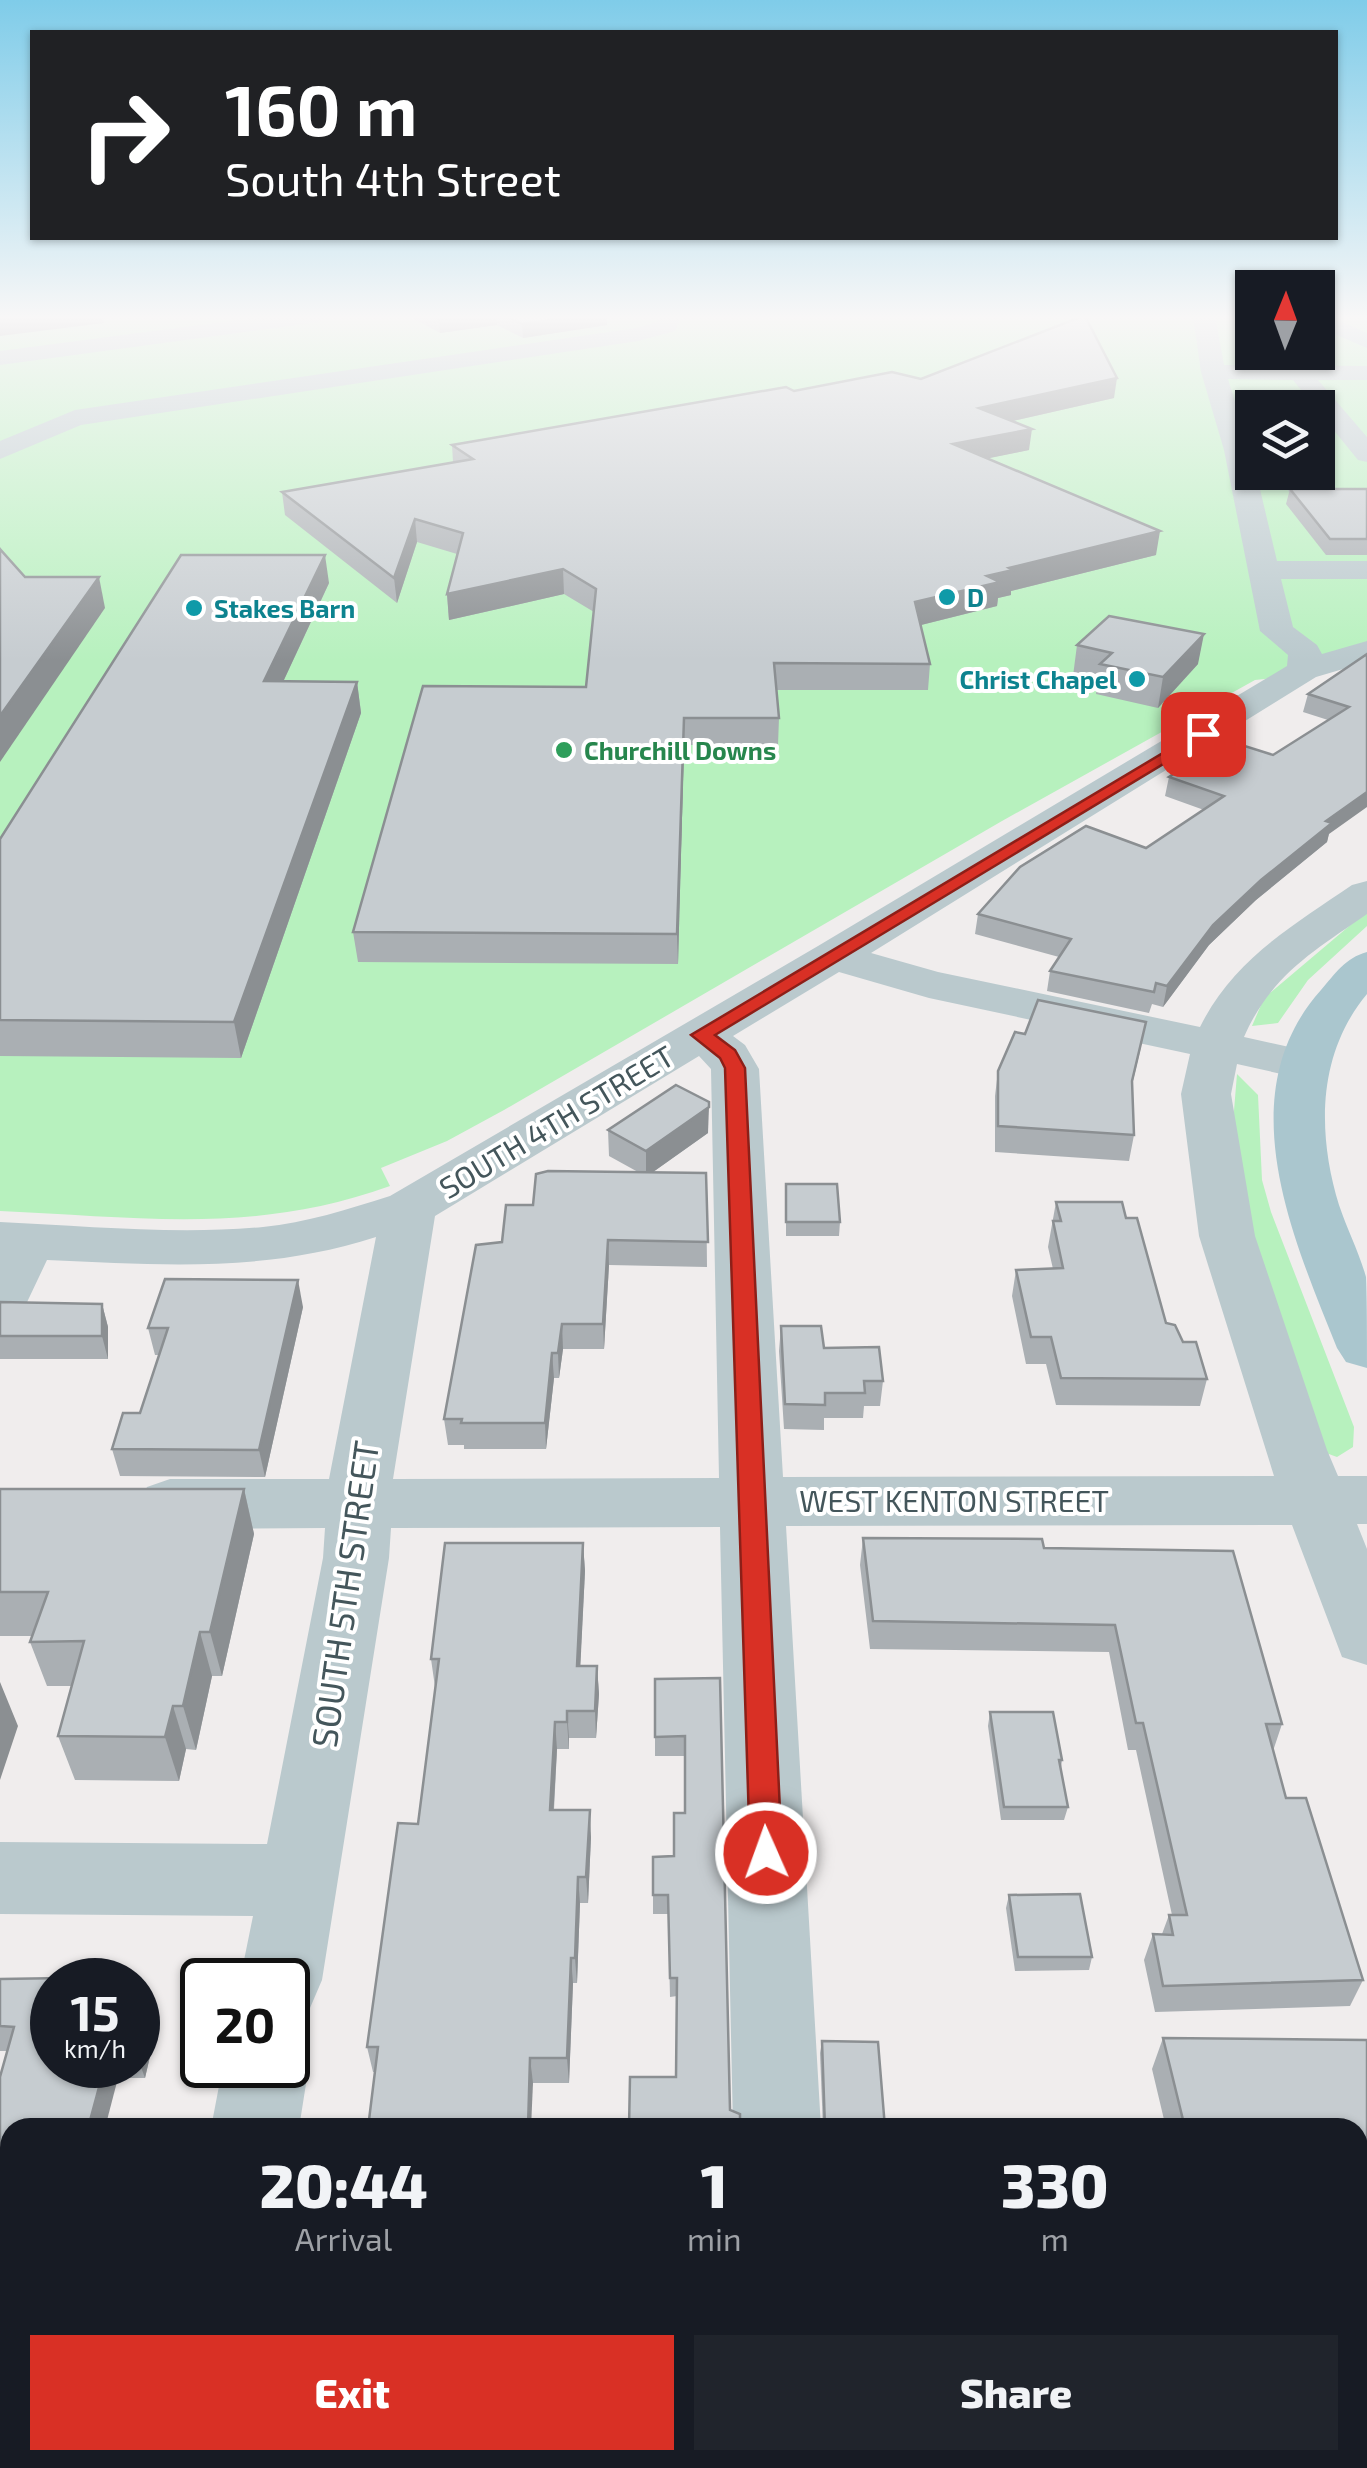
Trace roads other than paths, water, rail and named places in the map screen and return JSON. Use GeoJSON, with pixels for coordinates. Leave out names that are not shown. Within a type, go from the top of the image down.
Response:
{"type":"FeatureCollection","features":[{"type":"Feature","properties":{"kind":"main road"},"geometry":{"type":"LineString","coordinates":[[1367,966],[1334,1003],[1304,1064],[1296,1117],[1302,1176],[1319,1234],[1367,1348]]}},
{"type":"Feature","properties":{"kind":"street"},"geometry":{"type":"LineString","coordinates":[[0,451],[35,431]]}},
{"type":"Feature","properties":{"kind":"street"},"geometry":{"type":"LineString","coordinates":[[1335,440],[1360,445]]}},
{"type":"Feature","properties":{"kind":"street"},"geometry":{"type":"LineString","coordinates":[[1245,490],[1277,631],[1304,661]]}},
{"type":"Feature","properties":{"kind":"street"},"geometry":{"type":"LineString","coordinates":[[1264,580],[1367,570]]}},
{"type":"Feature","properties":{"kind":"street"},"geometry":{"type":"LineString","coordinates":[[1264,580],[1367,597]]}},
{"type":"Feature","properties":{"kind":"street","name":"SOUTH 4TH STREET"},"geometry":{"type":"LineString","coordinates":[[14,1241],[204,1248],[263,1245],[323,1235],[409,1208],[701,1035],[796,963],[1304,661],[1367,652]]}},
{"type":"Feature","properties":{"kind":"street"},"geometry":{"type":"LineString","coordinates":[[1367,894],[1273,959],[1235,1004],[1216,1045],[1206,1094],[1226,1236],[1341,1500],[1367,1637]]}},
{"type":"Feature","properties":{"kind":"street"},"geometry":{"type":"LineString","coordinates":[[796,963],[929,984],[1304,1064]]}},
{"type":"Feature","properties":{"kind":"street"},"geometry":{"type":"LineString","coordinates":[[701,1035],[728,1055],[735,1068],[777,2118]]}},
{"type":"Feature","properties":{"kind":"street","name":"SOUTH 5TH STREET"},"geometry":{"type":"LineString","coordinates":[[285,1958],[356,1558],[362,1462],[409,1208]]}},
{"type":"Feature","properties":{"kind":"street"},"geometry":{"type":"LineString","coordinates":[[0,1303],[14,1241]]}},
{"type":"Feature","properties":{"kind":"street","name":"WEST KENTON STREET"},"geometry":{"type":"LineString","coordinates":[[116,1504],[1341,1500]]}},
{"type":"Feature","properties":{"kind":"street"},"geometry":{"type":"LineString","coordinates":[[0,1878],[298,1880]]}},
{"type":"Feature","properties":{"kind":"street"},"geometry":{"type":"LineString","coordinates":[[257,2118],[262,2088]]}},
{"type":"Feature","properties":{"kind":"place","name":"D"},"geometry":{"type":"Point","coordinates":[947,597]}},
{"type":"Feature","properties":{"kind":"place","name":"Stakes Barn"},"geometry":{"type":"Point","coordinates":[194,608]}},
{"type":"Feature","properties":{"kind":"place","name":"Christ Chapel"},"geometry":{"type":"Point","coordinates":[1137,679]}},
{"type":"Feature","properties":{"kind":"place","name":"Churchill Downs"},"geometry":{"type":"Point","coordinates":[564,750]}}]}
